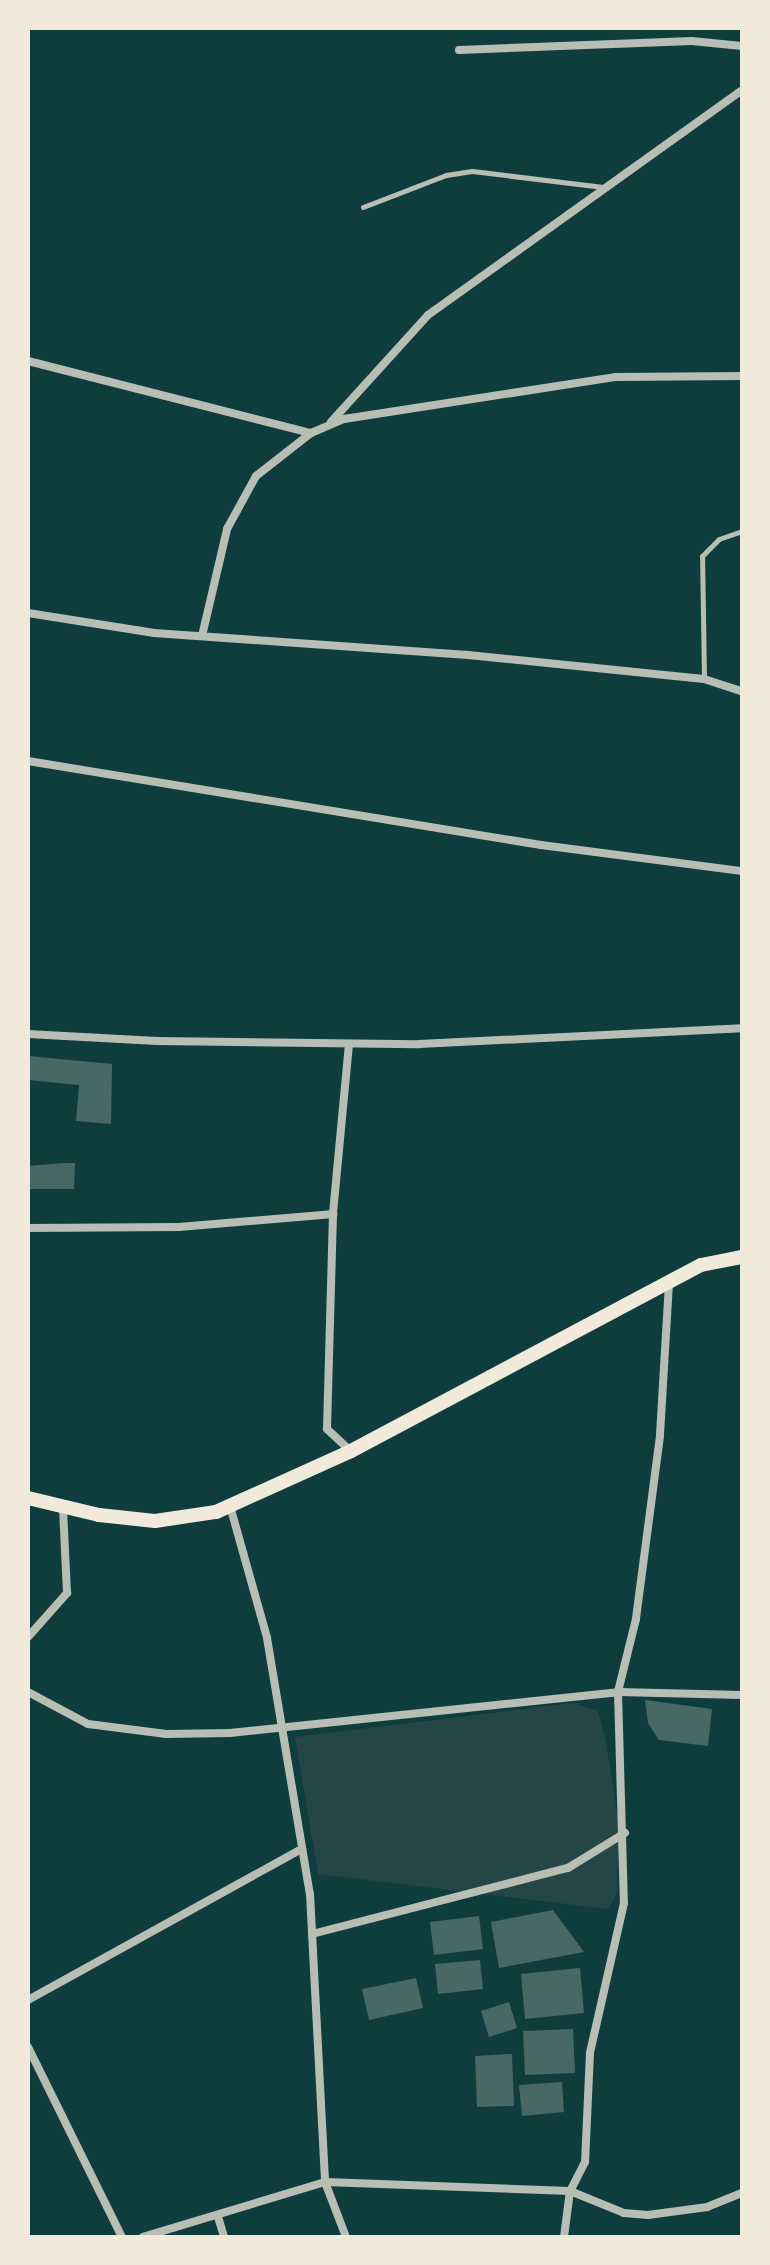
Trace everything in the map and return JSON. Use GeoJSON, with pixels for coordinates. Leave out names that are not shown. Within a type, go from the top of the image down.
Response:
{"type":"FeatureCollection","features":[{"type":"Feature","properties":{"kind":"main road"},"geometry":{"type":"LineString","coordinates":[[28,1498],[63,1508],[155,1521],[230,1506],[351,1451],[701,1265],[742,1257]]}},
{"type":"Feature","properties":{"kind":"street"},"geometry":{"type":"LineString","coordinates":[[459,50],[692,41],[742,46]]}},
{"type":"Feature","properties":{"kind":"street"},"geometry":{"type":"LineString","coordinates":[[328,426],[375,368],[428,315],[742,90]]}},
{"type":"Feature","properties":{"kind":"street"},"geometry":{"type":"LineString","coordinates":[[28,361],[311,433]]}},
{"type":"Feature","properties":{"kind":"street"},"geometry":{"type":"LineString","coordinates":[[202,636],[227,529],[256,476],[311,433],[344,419],[615,377],[742,376]]}},
{"type":"Feature","properties":{"kind":"street"},"geometry":{"type":"LineString","coordinates":[[28,613],[202,636],[704,679],[742,691]]}},
{"type":"Feature","properties":{"kind":"street"},"geometry":{"type":"LineString","coordinates":[[28,761],[541,845],[742,871]]}},
{"type":"Feature","properties":{"kind":"street"},"geometry":{"type":"LineString","coordinates":[[28,1034],[349,1044],[742,1028]]}},
{"type":"Feature","properties":{"kind":"street"},"geometry":{"type":"LineString","coordinates":[[349,1044],[333,1214],[327,1429],[351,1451]]}},
{"type":"Feature","properties":{"kind":"street"},"geometry":{"type":"LineString","coordinates":[[28,1228],[179,1227],[333,1214]]}},
{"type":"Feature","properties":{"kind":"street"},"geometry":{"type":"LineString","coordinates":[[564,2237],[570,2191],[585,2162],[590,2053],[624,1903],[625,1833],[618,1692],[636,1619],[660,1436],[669,1283]]}},
{"type":"Feature","properties":{"kind":"street"},"geometry":{"type":"LineString","coordinates":[[230,1506],[267,1638],[302,1849],[312,1934],[325,2182],[346,2237]]}},
{"type":"Feature","properties":{"kind":"street"},"geometry":{"type":"LineString","coordinates":[[28,1637],[67,1593],[63,1508]]}},
{"type":"Feature","properties":{"kind":"street"},"geometry":{"type":"LineString","coordinates":[[28,1692],[88,1724],[131,1733],[281,1728],[456,1705],[618,1692],[742,1695]]}},
{"type":"Feature","properties":{"kind":"street"},"geometry":{"type":"LineString","coordinates":[[312,1934],[568,1868],[625,1833]]}},
{"type":"Feature","properties":{"kind":"street"},"geometry":{"type":"LineString","coordinates":[[28,2000],[302,1849]]}},
{"type":"Feature","properties":{"kind":"street"},"geometry":{"type":"LineString","coordinates":[[28,2047],[122,2237]]}},
{"type":"Feature","properties":{"kind":"street"},"geometry":{"type":"LineString","coordinates":[[143,2237],[218,2217],[325,2182],[570,2191],[624,2213],[648,2215],[707,2207],[742,2193]]}},
{"type":"Feature","properties":{"kind":"street"},"geometry":{"type":"LineString","coordinates":[[218,2217],[224,2237]]}},
{"type":"Feature","properties":{"kind":"lane"},"geometry":{"type":"LineString","coordinates":[[363,207],[446,175],[472,171],[603,187]]}},
{"type":"Feature","properties":{"kind":"lane"},"geometry":{"type":"LineString","coordinates":[[704,679],[702,556],[719,539],[742,531]]}},
{"type":"Feature","properties":{"kind":"shaded area"},"geometry":{"type":"Polygon","coordinates":[[[574,1703],[598,1711],[606,1743],[619,1825],[617,1893],[608,1909],[318,1874],[295,1737],[574,1703]]]}},
{"type":"Feature","properties":{"kind":"building"},"geometry":{"type":"Polygon","coordinates":[[[28,1056],[112,1064],[111,1124],[76,1121],[79,1085],[28,1080],[28,1056]]]}},
{"type":"Feature","properties":{"kind":"building"},"geometry":{"type":"Polygon","coordinates":[[[75,1163],[74,1189],[28,1189],[28,1166],[75,1163]]]}},
{"type":"Feature","properties":{"kind":"building"},"geometry":{"type":"Polygon","coordinates":[[[645,1700],[712,1709],[708,1746],[659,1740],[648,1723],[645,1700]]]}},
{"type":"Feature","properties":{"kind":"building"},"geometry":{"type":"Polygon","coordinates":[[[553,1910],[584,1952],[499,1968],[491,1922],[553,1910]]]}},
{"type":"Feature","properties":{"kind":"building"},"geometry":{"type":"Polygon","coordinates":[[[479,1916],[483,1949],[434,1955],[430,1922],[479,1916]]]}},
{"type":"Feature","properties":{"kind":"building"},"geometry":{"type":"Polygon","coordinates":[[[480,1960],[483,1989],[438,1994],[435,1964],[480,1960]]]}},
{"type":"Feature","properties":{"kind":"building"},"geometry":{"type":"Polygon","coordinates":[[[580,1968],[584,2013],[525,2019],[521,1974],[580,1968]]]}},
{"type":"Feature","properties":{"kind":"building"},"geometry":{"type":"Polygon","coordinates":[[[416,1978],[423,2008],[369,2020],[362,1989],[416,1978]]]}},
{"type":"Feature","properties":{"kind":"building"},"geometry":{"type":"Polygon","coordinates":[[[509,2002],[517,2028],[489,2037],[481,2011],[509,2002]]]}},
{"type":"Feature","properties":{"kind":"building"},"geometry":{"type":"Polygon","coordinates":[[[573,2029],[575,2073],[525,2075],[523,2031],[573,2029]]]}},
{"type":"Feature","properties":{"kind":"building"},"geometry":{"type":"Polygon","coordinates":[[[512,2054],[514,2106],[477,2107],[475,2056],[512,2054]]]}},
{"type":"Feature","properties":{"kind":"building"},"geometry":{"type":"Polygon","coordinates":[[[562,2082],[564,2112],[522,2116],[519,2085],[562,2082]]]}}]}
